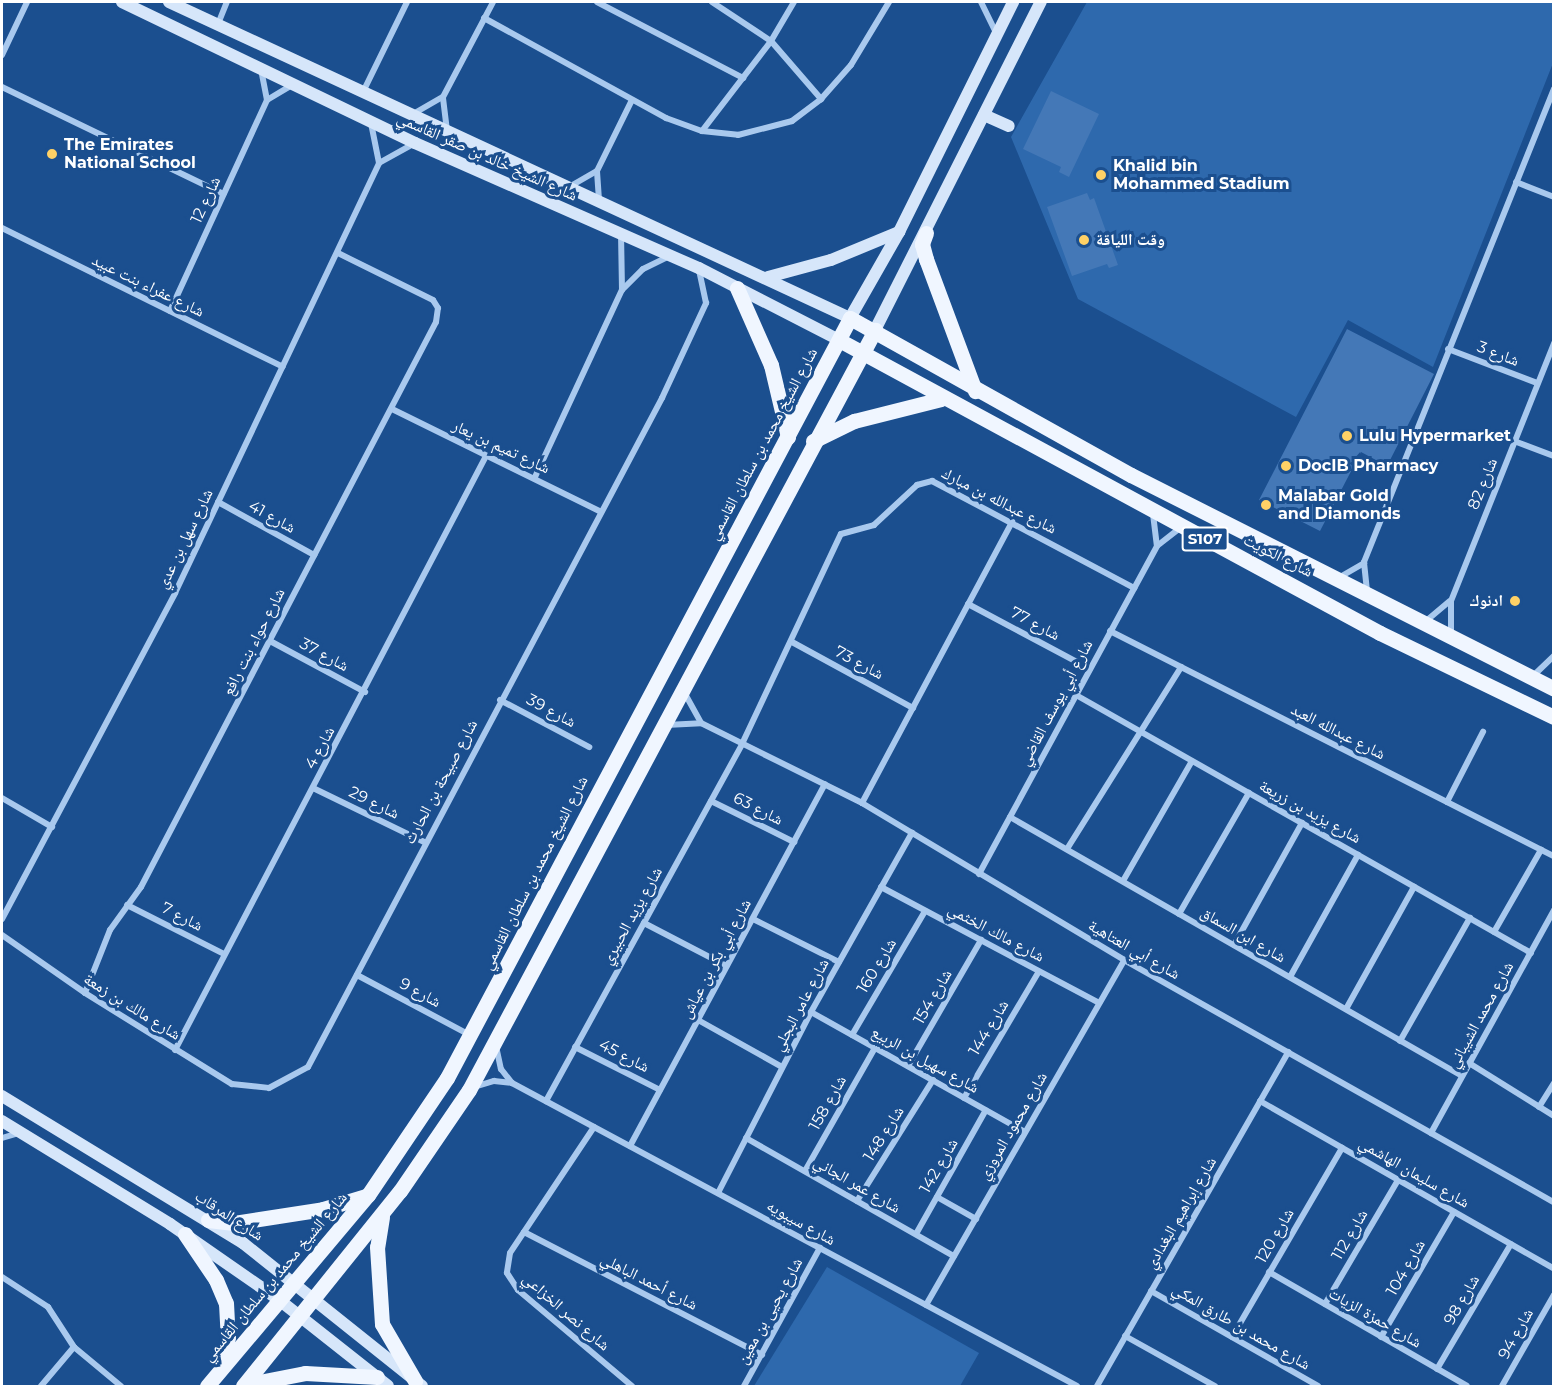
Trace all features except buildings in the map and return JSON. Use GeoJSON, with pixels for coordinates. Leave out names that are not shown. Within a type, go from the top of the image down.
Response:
{"type":"FeatureCollection","features":[{"type":"Feature","properties":{"kind":"main road","name":"شارع الشيخ خالد بن صقر القاسمي"},"geometry":{"type":"LineString","coordinates":[[122,2],[415,143],[699,268],[839,340]]}},
{"type":"Feature","properties":{"kind":"main road","name":"شارع الشيخ خالد بن صقر القاسمي"},"geometry":{"type":"LineString","coordinates":[[169,2],[448,134],[768,277],[850,318]]}},
{"type":"Feature","properties":{"kind":"main road"},"geometry":{"type":"LineString","coordinates":[[850,318],[899,232],[1013,2]]}},
{"type":"Feature","properties":{"kind":"main road"},"geometry":{"type":"LineString","coordinates":[[244,1385],[383,1212],[469,1090],[496,1043],[681,686],[926,233],[1041,2]]}},
{"type":"Feature","properties":{"kind":"main road"},"geometry":{"type":"LineString","coordinates":[[204,40],[239,49],[245,44],[242,35]]}},
{"type":"Feature","properties":{"kind":"main road"},"geometry":{"type":"LineString","coordinates":[[984,115],[1009,126]]}},
{"type":"Feature","properties":{"kind":"main road"},"geometry":{"type":"LineString","coordinates":[[768,277],[831,260],[899,232]]}},
{"type":"Feature","properties":{"kind":"main road"},"geometry":{"type":"LineString","coordinates":[[926,233],[922,244],[926,259],[975,391]]}},
{"type":"Feature","properties":{"kind":"main road"},"geometry":{"type":"LineString","coordinates":[[737,288],[783,397],[788,437]]}},
{"type":"Feature","properties":{"kind":"main road","name":"شارع الكويت"},"geometry":{"type":"LineString","coordinates":[[850,318],[875,330],[975,391],[1329,578],[1374,597],[1454,642],[1554,689]]}},
{"type":"Feature","properties":{"kind":"main road","name":"شارع الشيخ محمد بن سلطان القاسمي"},"geometry":{"type":"LineString","coordinates":[[207,1386],[368,1195],[422,1118],[470,1035],[850,318]]}},
{"type":"Feature","properties":{"kind":"main road","name":"شارع الكويت"},"geometry":{"type":"LineString","coordinates":[[839,340],[941,399],[1181,527],[1420,653],[1554,717]]}},
{"type":"Feature","properties":{"kind":"main road"},"geometry":{"type":"LineString","coordinates":[[813,441],[888,410],[941,399]]}},
{"type":"Feature","properties":{"kind":"main road","name":"شارع المرقاب"},"geometry":{"type":"LineString","coordinates":[[2,1096],[208,1220],[293,1282],[418,1384]]}},
{"type":"Feature","properties":{"kind":"main road"},"geometry":{"type":"LineString","coordinates":[[2,1121],[185,1234],[278,1299],[383,1382]]}},
{"type":"Feature","properties":{"kind":"main road"},"geometry":{"type":"LineString","coordinates":[[208,1220],[234,1223],[323,1209],[368,1195]]}},
{"type":"Feature","properties":{"kind":"main road"},"geometry":{"type":"LineString","coordinates":[[383,1212],[377,1247],[381,1318],[392,1348],[418,1384]]}},
{"type":"Feature","properties":{"kind":"main road"},"geometry":{"type":"LineString","coordinates":[[185,1234],[216,1280],[226,1303],[228,1337],[220,1369]]}},
{"type":"Feature","properties":{"kind":"main road"},"geometry":{"type":"LineString","coordinates":[[244,1385],[305,1373],[383,1382]]}},
{"type":"Feature","properties":{"kind":"street"},"geometry":{"type":"LineString","coordinates":[[2,55],[27,2]]}},
{"type":"Feature","properties":{"kind":"street"},"geometry":{"type":"LineString","coordinates":[[218,24],[227,2]]}},
{"type":"Feature","properties":{"kind":"street"},"geometry":{"type":"LineString","coordinates":[[362,94],[406,2]]}},
{"type":"Feature","properties":{"kind":"street"},"geometry":{"type":"LineString","coordinates":[[448,134],[443,97],[493,2]]}},
{"type":"Feature","properties":{"kind":"street"},"geometry":{"type":"LineString","coordinates":[[597,2],[743,78]]}},
{"type":"Feature","properties":{"kind":"street"},"geometry":{"type":"LineString","coordinates":[[712,2],[771,41],[821,99]]}},
{"type":"Feature","properties":{"kind":"street"},"geometry":{"type":"LineString","coordinates":[[702,131],[771,41],[794,2]]}},
{"type":"Feature","properties":{"kind":"street"},"geometry":{"type":"LineString","coordinates":[[484,18],[632,100],[702,131],[738,135],[775,129],[821,99],[851,65],[889,2]]}},
{"type":"Feature","properties":{"kind":"street"},"geometry":{"type":"LineString","coordinates":[[981,2],[997,37]]}},
{"type":"Feature","properties":{"kind":"street"},"geometry":{"type":"LineString","coordinates":[[259,66],[267,100],[295,84]]}},
{"type":"Feature","properties":{"kind":"street"},"geometry":{"type":"LineString","coordinates":[[2,87],[223,195]]}},
{"type":"Feature","properties":{"kind":"street"},"geometry":{"type":"LineString","coordinates":[[1374,597],[1367,591],[1364,562],[1554,89]]}},
{"type":"Feature","properties":{"kind":"street"},"geometry":{"type":"LineString","coordinates":[[407,115],[443,97]]}},
{"type":"Feature","properties":{"kind":"street","name":"شارع 12"},"geometry":{"type":"LineString","coordinates":[[170,311],[267,100]]}},
{"type":"Feature","properties":{"kind":"street"},"geometry":{"type":"LineString","coordinates":[[598,200],[597,171],[632,100]]}},
{"type":"Feature","properties":{"kind":"street"},"geometry":{"type":"LineString","coordinates":[[371,122],[378,142],[379,163],[415,143]]}},
{"type":"Feature","properties":{"kind":"street","name":"شارع سهل بن عدي"},"geometry":{"type":"LineString","coordinates":[[2,919],[52,827],[218,502],[379,163]]}},
{"type":"Feature","properties":{"kind":"street"},"geometry":{"type":"LineString","coordinates":[[569,187],[597,171]]}},
{"type":"Feature","properties":{"kind":"street"},"geometry":{"type":"LineString","coordinates":[[1516,182],[1554,198]]}},
{"type":"Feature","properties":{"kind":"street","name":"شارع عفراء بنت عبيد"},"geometry":{"type":"LineString","coordinates":[[2,228],[283,367]]}},
{"type":"Feature","properties":{"kind":"street"},"geometry":{"type":"LineString","coordinates":[[621,234],[622,290]]}},
{"type":"Feature","properties":{"kind":"street","name":"شارع حواء بنت رافع"},"geometry":{"type":"LineString","coordinates":[[85,993],[110,930],[128,905],[270,641],[436,322],[438,308],[433,300],[338,253]]}},
{"type":"Feature","properties":{"kind":"street"},"geometry":{"type":"LineString","coordinates":[[535,477],[622,290],[643,269],[671,256]]}},
{"type":"Feature","properties":{"kind":"street","name":"شارع صبيحة بن الحارث"},"geometry":{"type":"LineString","coordinates":[[254,1089],[284,1084],[308,1067],[424,842],[628,458],[703,310],[706,291],[699,268]]}},
{"type":"Feature","properties":{"kind":"street","name":"شارع 82"},"geometry":{"type":"LineString","coordinates":[[1454,642],[1450,601],[1553,346]]}},
{"type":"Feature","properties":{"kind":"street","name":"شارع 3"},"geometry":{"type":"LineString","coordinates":[[1448,349],[1537,383]]}},
{"type":"Feature","properties":{"kind":"street","name":"شارع تميم بن يعار"},"geometry":{"type":"LineString","coordinates":[[392,409],[485,458],[535,477],[599,511]]}},
{"type":"Feature","properties":{"kind":"street"},"geometry":{"type":"LineString","coordinates":[[1514,441],[1554,456]]}},
{"type":"Feature","properties":{"kind":"street","name":"شارع 4"},"geometry":{"type":"LineString","coordinates":[[175,1050],[365,692],[485,458]]}},
{"type":"Feature","properties":{"kind":"street","name":"شارع عبدالله بن مبارك"},"geometry":{"type":"LineString","coordinates":[[742,744],[792,642],[836,540],[847,530],[880,522],[921,482],[937,482],[1134,588]]}},
{"type":"Feature","properties":{"kind":"street","name":"شارع 41"},"geometry":{"type":"LineString","coordinates":[[218,502],[314,555]]}},
{"type":"Feature","properties":{"kind":"street"},"geometry":{"type":"LineString","coordinates":[[1153,512],[1156,546]]}},
{"type":"Feature","properties":{"kind":"street"},"geometry":{"type":"LineString","coordinates":[[861,804],[1012,522]]}},
{"type":"Feature","properties":{"kind":"street","name":"شارع أبي يوسف القاضي"},"geometry":{"type":"LineString","coordinates":[[979,874],[1156,546],[1181,527]]}},
{"type":"Feature","properties":{"kind":"street"},"geometry":{"type":"LineString","coordinates":[[1329,578],[1352,572],[1364,562]]}},
{"type":"Feature","properties":{"kind":"street"},"geometry":{"type":"LineString","coordinates":[[1419,624],[1450,601]]}},
{"type":"Feature","properties":{"kind":"street","name":"شارع 77"},"geometry":{"type":"LineString","coordinates":[[968,604],[1090,669]]}},
{"type":"Feature","properties":{"kind":"street","name":"شارع عبدالله العبد"},"geometry":{"type":"LineString","coordinates":[[1110,631],[1554,856]]}},
{"type":"Feature","properties":{"kind":"street","name":"شارع 37"},"geometry":{"type":"LineString","coordinates":[[270,641],[365,692]]}},
{"type":"Feature","properties":{"kind":"street","name":"شارع 73"},"geometry":{"type":"LineString","coordinates":[[792,642],[913,708]]}},
{"type":"Feature","properties":{"kind":"street"},"geometry":{"type":"LineString","coordinates":[[1529,677],[1554,656]]}},
{"type":"Feature","properties":{"kind":"street"},"geometry":{"type":"LineString","coordinates":[[1067,849],[1138,730],[1181,667]]}},
{"type":"Feature","properties":{"kind":"street"},"geometry":{"type":"LineString","coordinates":[[660,727],[701,723],[681,686]]}},
{"type":"Feature","properties":{"kind":"street","name":"شارع يزيد بن زريعة"},"geometry":{"type":"LineString","coordinates":[[1076,695],[1531,952]]}},
{"type":"Feature","properties":{"kind":"street","name":"شارع 39"},"geometry":{"type":"LineString","coordinates":[[500,700],[589,747]]}},
{"type":"Feature","properties":{"kind":"street","name":"شارع أبي العتاهية"},"geometry":{"type":"LineString","coordinates":[[701,723],[861,804],[1124,960],[1554,1202]]}},
{"type":"Feature","properties":{"kind":"street"},"geometry":{"type":"LineString","coordinates":[[1447,802],[1483,732]]}},
{"type":"Feature","properties":{"kind":"street","name":"شارع يزيد الحبيري"},"geometry":{"type":"LineString","coordinates":[[546,1101],[742,744]]}},
{"type":"Feature","properties":{"kind":"street"},"geometry":{"type":"LineString","coordinates":[[1123,881],[1192,761]]}},
{"type":"Feature","properties":{"kind":"street","name":"شارع أبي بكر بن عياش"},"geometry":{"type":"LineString","coordinates":[[630,1146],[825,784]]}},
{"type":"Feature","properties":{"kind":"street","name":"شارع 29"},"geometry":{"type":"LineString","coordinates":[[313,788],[424,842]]}},
{"type":"Feature","properties":{"kind":"street"},"geometry":{"type":"LineString","coordinates":[[1179,914],[1249,793]]}},
{"type":"Feature","properties":{"kind":"street"},"geometry":{"type":"LineString","coordinates":[[2,798],[52,827]]}},
{"type":"Feature","properties":{"kind":"street","name":"شارع 63"},"geometry":{"type":"LineString","coordinates":[[711,801],[794,842]]}},
{"type":"Feature","properties":{"kind":"street","name":"شارع ابن السماق"},"geometry":{"type":"LineString","coordinates":[[1010,817],[1462,1076]]}},
{"type":"Feature","properties":{"kind":"street"},"geometry":{"type":"LineString","coordinates":[[1234,945],[1302,823]]}},
{"type":"Feature","properties":{"kind":"street","name":"شارع عامر البجلي"},"geometry":{"type":"LineString","coordinates":[[718,1193],[812,1012],[912,833]]}},
{"type":"Feature","properties":{"kind":"street"},"geometry":{"type":"LineString","coordinates":[[1494,932],[1540,850]]}},
{"type":"Feature","properties":{"kind":"street"},"geometry":{"type":"LineString","coordinates":[[1290,977],[1358,855]]}},
{"type":"Feature","properties":{"kind":"street","name":"شارع مالك الخثمي"},"geometry":{"type":"LineString","coordinates":[[881,887],[1099,1003]]}},
{"type":"Feature","properties":{"kind":"street"},"geometry":{"type":"LineString","coordinates":[[1346,1009],[1414,887]]}},
{"type":"Feature","properties":{"kind":"street","name":"شارع 7"},"geometry":{"type":"LineString","coordinates":[[128,905],[224,954]]}},
{"type":"Feature","properties":{"kind":"street","name":"شارع محمد الشيباني"},"geometry":{"type":"LineString","coordinates":[[1431,1133],[1554,910]]}},
{"type":"Feature","properties":{"kind":"street","name":"شارع 160"},"geometry":{"type":"LineString","coordinates":[[852,1035],[925,911]]}},
{"type":"Feature","properties":{"kind":"street"},"geometry":{"type":"LineString","coordinates":[[1400,1041],[1470,918]]}},
{"type":"Feature","properties":{"kind":"street"},"geometry":{"type":"LineString","coordinates":[[753,919],[839,962]]}},
{"type":"Feature","properties":{"kind":"street"},"geometry":{"type":"LineString","coordinates":[[644,923],[727,966]]}},
{"type":"Feature","properties":{"kind":"street","name":"شارع مالك بن زمعة"},"geometry":{"type":"LineString","coordinates":[[2,935],[85,993],[175,1050],[232,1084],[254,1089]]}},
{"type":"Feature","properties":{"kind":"street","name":"شارع 154"},"geometry":{"type":"LineString","coordinates":[[908,1066],[981,940]]}},
{"type":"Feature","properties":{"kind":"street","name":"شارع محمود المروزي"},"geometry":{"type":"LineString","coordinates":[[926,1305],[1124,960]]}},
{"type":"Feature","properties":{"kind":"street","name":"شارع 144"},"geometry":{"type":"LineString","coordinates":[[964,1098],[1039,971]]}},
{"type":"Feature","properties":{"kind":"street","name":"شارع 9"},"geometry":{"type":"LineString","coordinates":[[357,975],[470,1035]]}},
{"type":"Feature","properties":{"kind":"street","name":"شارع سهيل بن الربيع"},"geometry":{"type":"LineString","coordinates":[[812,1012],[1025,1132]]}},
{"type":"Feature","properties":{"kind":"street"},"geometry":{"type":"LineString","coordinates":[[698,1020],[783,1067]]}},
{"type":"Feature","properties":{"kind":"street"},"geometry":{"type":"LineString","coordinates":[[496,1043],[501,1069],[512,1083]]}},
{"type":"Feature","properties":{"kind":"street","name":"شارع 45"},"geometry":{"type":"LineString","coordinates":[[575,1047],[660,1090]]}},
{"type":"Feature","properties":{"kind":"street","name":"شارع 158"},"geometry":{"type":"LineString","coordinates":[[806,1171],[875,1048]]}},
{"type":"Feature","properties":{"kind":"street","name":"شارع إبراهيم البغدادي"},"geometry":{"type":"LineString","coordinates":[[1097,1386],[1288,1053]]}},
{"type":"Feature","properties":{"kind":"street"},"geometry":{"type":"LineString","coordinates":[[1469,1063],[1554,1116]]}},
{"type":"Feature","properties":{"kind":"street","name":"شارع 148"},"geometry":{"type":"LineString","coordinates":[[857,1201],[933,1080]]}},
{"type":"Feature","properties":{"kind":"street"},"geometry":{"type":"LineString","coordinates":[[469,1090],[494,1081],[512,1083]]}},
{"type":"Feature","properties":{"kind":"street","name":"شارع سيبويه"},"geometry":{"type":"LineString","coordinates":[[512,1083],[1077,1386]]}},
{"type":"Feature","properties":{"kind":"street"},"geometry":{"type":"LineString","coordinates":[[1539,1107],[1554,1083]]}},
{"type":"Feature","properties":{"kind":"street","name":"شارع سليمان الهاشمي"},"geometry":{"type":"LineString","coordinates":[[1260,1101],[1554,1269]]}},
{"type":"Feature","properties":{"kind":"street","name":"شارع 142"},"geometry":{"type":"LineString","coordinates":[[916,1234],[986,1110]]}},
{"type":"Feature","properties":{"kind":"street","name":"شارع نصر الخزاعي"},"geometry":{"type":"LineString","coordinates":[[594,1127],[508,1259],[513,1285],[632,1386]]}},
{"type":"Feature","properties":{"kind":"street"},"geometry":{"type":"LineString","coordinates":[[2,1138],[20,1132]]}},
{"type":"Feature","properties":{"kind":"street","name":"شارع عمر الجاني"},"geometry":{"type":"LineString","coordinates":[[746,1138],[954,1256]]}},
{"type":"Feature","properties":{"kind":"street","name":"شارع 120"},"geometry":{"type":"LineString","coordinates":[[1232,1337],[1342,1148]]}},
{"type":"Feature","properties":{"kind":"street","name":"شارع 112"},"geometry":{"type":"LineString","coordinates":[[1325,1304],[1398,1180]]}},
{"type":"Feature","properties":{"kind":"street"},"geometry":{"type":"LineString","coordinates":[[937,1197],[976,1219]]}},
{"type":"Feature","properties":{"kind":"street","name":"شارع 104"},"geometry":{"type":"LineString","coordinates":[[1381,1337],[1455,1212]]}},
{"type":"Feature","properties":{"kind":"street","name":"شارع أحمد الباهلي"},"geometry":{"type":"LineString","coordinates":[[524,1232],[762,1355]]}},
{"type":"Feature","properties":{"kind":"street","name":"شارع 98"},"geometry":{"type":"LineString","coordinates":[[1437,1369],[1511,1245]]}},
{"type":"Feature","properties":{"kind":"street","name":"شارع يحيى بن معين"},"geometry":{"type":"LineString","coordinates":[[744,1386],[820,1248]]}},
{"type":"Feature","properties":{"kind":"street","name":"شارع حمزة الزيات"},"geometry":{"type":"LineString","coordinates":[[1269,1272],[1467,1386]]}},
{"type":"Feature","properties":{"kind":"street"},"geometry":{"type":"LineString","coordinates":[[2,1277],[48,1307],[74,1347],[121,1386]]}},
{"type":"Feature","properties":{"kind":"street","name":"شارع محمد بن طارق المكي"},"geometry":{"type":"LineString","coordinates":[[1151,1291],[1318,1386]]}},
{"type":"Feature","properties":{"kind":"street","name":"شارع 94"},"geometry":{"type":"LineString","coordinates":[[1502,1386],[1554,1295]]}},
{"type":"Feature","properties":{"kind":"street"},"geometry":{"type":"LineString","coordinates":[[1125,1336],[1215,1386]]}},
{"type":"Feature","properties":{"kind":"street"},"geometry":{"type":"LineString","coordinates":[[41,1386],[74,1347]]}},
{"type":"Feature","properties":{"kind":"street"},"geometry":{"type":"LineString","coordinates":[[1195,1386],[1200,1378]]}},
{"type":"Feature","properties":{"kind":"shaded area"},"geometry":{"type":"Polygon","coordinates":[[[1087,2],[1553,2],[1553,63],[1433,367],[1348,320],[1296,417],[1078,299],[1011,137],[1087,2]]]}},
{"type":"Feature","properties":{"kind":"shaded area"},"geometry":{"type":"Polygon","coordinates":[[[827,1267],[979,1353],[960,1386],[754,1386],[827,1267]]]}},
{"type":"Feature","properties":{"kind":"place","name":"The Emirates National School"},"geometry":{"type":"Point","coordinates":[52,154]}},
{"type":"Feature","properties":{"kind":"place","name":"Khalid bin Mohammed Stadium"},"geometry":{"type":"Point","coordinates":[1101,175]}},
{"type":"Feature","properties":{"kind":"place","name":"وقت اللياقة"},"geometry":{"type":"Point","coordinates":[1084,240]}},
{"type":"Feature","properties":{"kind":"place","name":"Lulu Hypermarket"},"geometry":{"type":"Point","coordinates":[1347,436]}},
{"type":"Feature","properties":{"kind":"place","name":"DocIB Pharmacy"},"geometry":{"type":"Point","coordinates":[1286,466]}},
{"type":"Feature","properties":{"kind":"place","name":"Malabar Gold and Diamonds"},"geometry":{"type":"Point","coordinates":[1266,505]}},
{"type":"Feature","properties":{"kind":"place","name":"ادنوك"},"geometry":{"type":"Point","coordinates":[1515,601]}}]}
